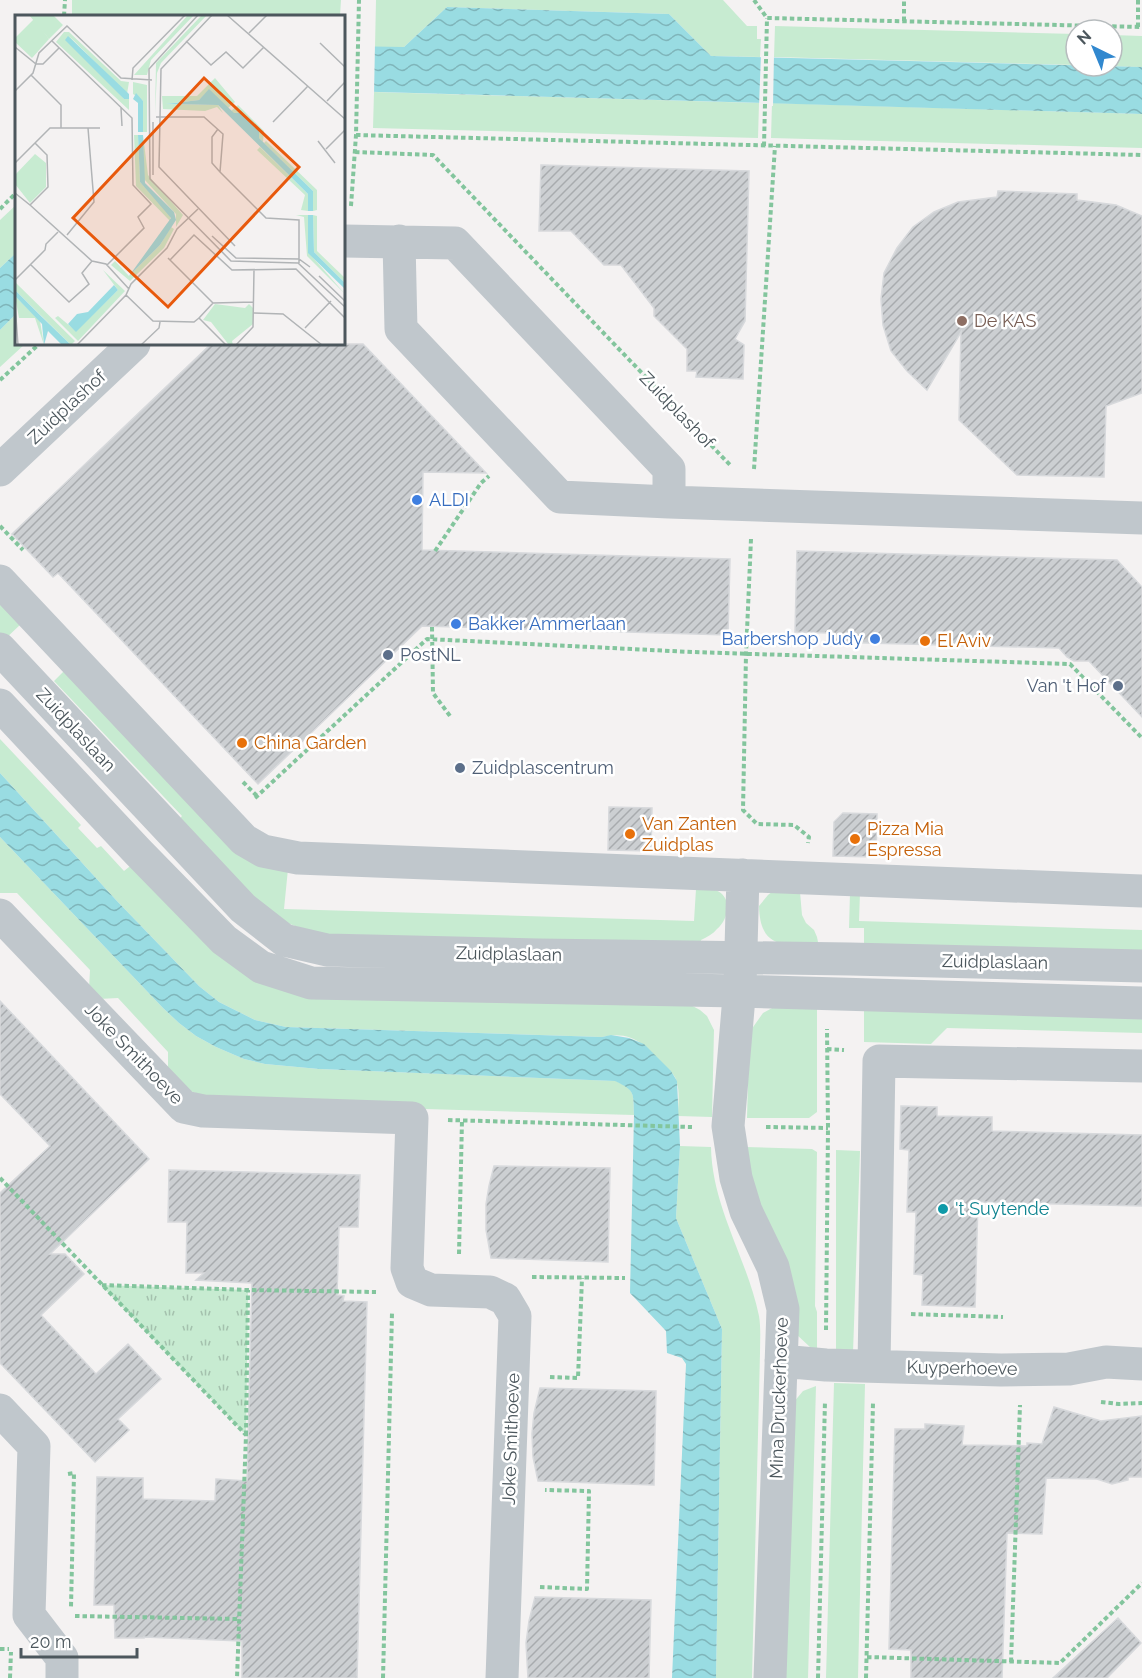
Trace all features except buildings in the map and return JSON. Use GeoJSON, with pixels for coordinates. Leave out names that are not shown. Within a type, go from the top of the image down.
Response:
{"type":"FeatureCollection","features":[{"type":"Feature","properties":{"kind":"street"},"geometry":{"type":"LineString","coordinates":[[347,227],[399,241],[454,243],[669,469],[669,502]]}},
{"type":"Feature","properties":{"kind":"street"},"geometry":{"type":"LineString","coordinates":[[399,241],[401,329],[560,497],[669,502],[753,492],[1142,518]]}},
{"type":"Feature","properties":{"kind":"street","name":"Zuidplashof"},"geometry":{"type":"LineString","coordinates":[[0,470],[133,345]]}},
{"type":"Feature","properties":{"kind":"street"},"geometry":{"type":"LineString","coordinates":[[0,581],[228,824],[244,840],[263,851],[298,858],[1142,891]]}},
{"type":"Feature","properties":{"kind":"street","name":"Zuidplaslaan"},"geometry":{"type":"LineString","coordinates":[[0,649],[243,908],[284,940],[327,950],[1142,966]]}},
{"type":"Feature","properties":{"kind":"street","name":"Zuidplaslaan"},"geometry":{"type":"LineString","coordinates":[[0,705],[224,940],[261,967],[311,983],[738,991],[1142,1003]]}},
{"type":"Feature","properties":{"kind":"street","name":"Mina Druckerhoeve"},"geometry":{"type":"LineString","coordinates":[[743,875],[742,957],[728,1126],[736,1178],[746,1211],[773,1267],[783,1309],[770,1678]]}},
{"type":"Feature","properties":{"kind":"street","name":"Joke Smithoeve"},"geometry":{"type":"LineString","coordinates":[[0,915],[184,1107],[203,1111],[411,1118]]}},
{"type":"Feature","properties":{"kind":"street"},"geometry":{"type":"LineString","coordinates":[[874,1366],[879,1061],[1142,1066]]}},
{"type":"Feature","properties":{"kind":"street"},"geometry":{"type":"LineString","coordinates":[[411,1118],[407,1268],[402,1287],[490,1292],[505,1299]]}},
{"type":"Feature","properties":{"kind":"street","name":"Joke Smithoeve"},"geometry":{"type":"LineString","coordinates":[[502,1678],[515,1316],[505,1299]]}},
{"type":"Feature","properties":{"kind":"street","name":"Kuyperhoeve"},"geometry":{"type":"LineString","coordinates":[[781,1361],[826,1365],[1022,1370],[1069,1369],[1106,1362],[1142,1364]]}},
{"type":"Feature","properties":{"kind":"street"},"geometry":{"type":"LineString","coordinates":[[0,1410],[34,1446],[29,1615],[62,1658],[63,1678]]}},
{"type":"Feature","properties":{"kind":"path"},"geometry":{"type":"LineString","coordinates":[[64,15],[65,0]]}},
{"type":"Feature","properties":{"kind":"path"},"geometry":{"type":"LineString","coordinates":[[347,227],[356,135],[359,0]]}},
{"type":"Feature","properties":{"kind":"path"},"geometry":{"type":"LineString","coordinates":[[754,0],[767,18],[764,146]]}},
{"type":"Feature","properties":{"kind":"path"},"geometry":{"type":"LineString","coordinates":[[904,0],[904,21]]}},
{"type":"Feature","properties":{"kind":"path"},"geometry":{"type":"LineString","coordinates":[[767,18],[1140,27],[1138,0]]}},
{"type":"Feature","properties":{"kind":"path"},"geometry":{"type":"LineString","coordinates":[[356,135],[1142,155]]}},
{"type":"Feature","properties":{"kind":"path"},"geometry":{"type":"LineString","coordinates":[[775,146],[749,558],[743,810],[758,824],[794,825],[809,837],[807,877]]}},
{"type":"Feature","properties":{"kind":"path","name":"Zuidplashof"},"geometry":{"type":"LineString","coordinates":[[355,152],[433,154],[736,472]]}},
{"type":"Feature","properties":{"kind":"path"},"geometry":{"type":"LineString","coordinates":[[0,209],[15,195]]}},
{"type":"Feature","properties":{"kind":"path"},"geometry":{"type":"LineString","coordinates":[[0,380],[38,345]]}},
{"type":"Feature","properties":{"kind":"path"},"geometry":{"type":"LineString","coordinates":[[435,550],[481,483],[518,452]]}},
{"type":"Feature","properties":{"kind":"path"},"geometry":{"type":"LineString","coordinates":[[432,627],[433,693],[450,716]]}},
{"type":"Feature","properties":{"kind":"path"},"geometry":{"type":"LineString","coordinates":[[228,824],[427,639],[746,654],[1070,664],[1142,738]]}},
{"type":"Feature","properties":{"kind":"path"},"geometry":{"type":"LineString","coordinates":[[411,1118],[698,1127]]}},
{"type":"Feature","properties":{"kind":"path"},"geometry":{"type":"LineString","coordinates":[[458,1291],[462,1120]]}},
{"type":"Feature","properties":{"kind":"path"},"geometry":{"type":"LineString","coordinates":[[0,1178],[246,1435]]}},
{"type":"Feature","properties":{"kind":"path"},"geometry":{"type":"LineString","coordinates":[[505,1299],[518,1277],[625,1278]]}},
{"type":"Feature","properties":{"kind":"path"},"geometry":{"type":"LineString","coordinates":[[513,1375],[578,1378],[582,1278]]}},
{"type":"Feature","properties":{"kind":"path"},"geometry":{"type":"LineString","coordinates":[[101,1285],[248,1290],[402,1287],[383,1678]]}},
{"type":"Feature","properties":{"kind":"path"},"geometry":{"type":"LineString","coordinates":[[237,1678],[246,1435],[248,1290]]}},
{"type":"Feature","properties":{"kind":"path"},"geometry":{"type":"LineString","coordinates":[[875,1312],[1004,1317]]}},
{"type":"Feature","properties":{"kind":"path"},"geometry":{"type":"LineString","coordinates":[[866,1678],[874,1366]]}},
{"type":"Feature","properties":{"kind":"path"},"geometry":{"type":"LineString","coordinates":[[1011,1662],[1022,1370]]}},
{"type":"Feature","properties":{"kind":"path"},"geometry":{"type":"LineString","coordinates":[[505,1586],[586,1588],[589,1491],[509,1488]]}},
{"type":"Feature","properties":{"kind":"path"},"geometry":{"type":"LineString","coordinates":[[867,1657],[1060,1663],[1142,1583]]}},
{"type":"Feature","properties":{"kind":"path"},"geometry":{"type":"LineString","coordinates":[[34,1621],[70,1616],[239,1619]]}},
{"type":"Feature","properties":{"kind":"path"},"geometry":{"type":"LineString","coordinates":[[10,1678],[11,1649]]}},
{"type":"Feature","properties":{"kind":"green space"},"geometry":{"type":"Polygon","coordinates":[[[72,0],[341,0],[340,15],[72,15],[72,0]]]}},
{"type":"Feature","properties":{"kind":"green space"},"geometry":{"type":"Polygon","coordinates":[[[376,0],[723,0],[747,26],[757,26],[757,39],[761,39],[760,57],[711,56],[669,14],[447,7],[404,47],[375,47],[376,0]]]}},
{"type":"Feature","properties":{"kind":"green space"},"geometry":{"type":"Polygon","coordinates":[[[775,26],[1064,34],[1064,65],[774,57],[775,26]]]}},
{"type":"Feature","properties":{"kind":"green space"},"geometry":{"type":"Polygon","coordinates":[[[1124,35],[1142,36],[1142,67],[1124,67],[1124,35]]]}},
{"type":"Feature","properties":{"kind":"green space"},"geometry":{"type":"Polygon","coordinates":[[[374,92],[759,103],[758,138],[373,128],[374,92]]]}},
{"type":"Feature","properties":{"kind":"green space"},"geometry":{"type":"Polygon","coordinates":[[[772,103],[1142,114],[1142,148],[771,138],[772,103]]]}},
{"type":"Feature","properties":{"kind":"green space"},"geometry":{"type":"Polygon","coordinates":[[[15,206],[15,254],[0,268],[0,220],[15,206]]]}},
{"type":"Feature","properties":{"kind":"green space"},"geometry":{"type":"Polygon","coordinates":[[[15,315],[15,345],[24,345],[0,367],[0,330],[15,315]]]}},
{"type":"Feature","properties":{"kind":"green space"},"geometry":{"type":"Polygon","coordinates":[[[0,602],[21,624],[3,641],[0,638],[0,602]]]}},
{"type":"Feature","properties":{"kind":"green space"},"geometry":{"type":"Polygon","coordinates":[[[65,670],[288,869],[284,909],[694,921],[696,889],[708,889],[715,890],[725,897],[727,908],[724,920],[714,932],[701,940],[700,944],[326,934],[303,929],[282,921],[262,909],[176,823],[182,816],[54,681],[65,670]]]}},
{"type":"Feature","properties":{"kind":"green space"},"geometry":{"type":"Polygon","coordinates":[[[0,739],[81,825],[78,828],[97,848],[101,846],[124,871],[134,863],[244,969],[685,1002],[707,1016],[714,1030],[712,1117],[678,1116],[678,1091],[675,1077],[644,1045],[630,1037],[286,1027],[255,1020],[219,1002],[199,986],[116,900],[0,773],[0,739]]]}},
{"type":"Feature","properties":{"kind":"green space"},"geometry":{"type":"Polygon","coordinates":[[[0,837],[163,1008],[196,1036],[216,1047],[244,1059],[265,1064],[319,1069],[616,1081],[632,1093],[634,1115],[425,1109],[210,1098],[187,1090],[168,1073],[168,1052],[118,998],[99,999],[89,989],[90,970],[17,893],[0,893],[0,837]]]}},
{"type":"Feature","properties":{"kind":"green space"},"geometry":{"type":"Polygon","coordinates":[[[773,891],[800,892],[802,915],[806,923],[814,930],[819,947],[785,944],[769,938],[760,920],[759,906],[773,891]]]}},
{"type":"Feature","properties":{"kind":"green space"},"geometry":{"type":"Polygon","coordinates":[[[850,893],[860,893],[859,921],[1142,930],[1142,956],[864,949],[864,928],[849,928],[850,893]]]}},
{"type":"Feature","properties":{"kind":"green space"},"geometry":{"type":"Polygon","coordinates":[[[774,1007],[817,1007],[817,1112],[809,1118],[747,1118],[751,1030],[763,1013],[774,1007]]]}},
{"type":"Feature","properties":{"kind":"green space"},"geometry":{"type":"Polygon","coordinates":[[[864,1007],[1142,1014],[1142,1033],[947,1028],[931,1044],[864,1042],[864,1007]]]}},
{"type":"Feature","properties":{"kind":"green space"},"geometry":{"type":"Polygon","coordinates":[[[680,1146],[711,1147],[717,1191],[754,1295],[760,1321],[752,1678],[716,1678],[722,1329],[676,1218],[680,1146]]]}},
{"type":"Feature","properties":{"kind":"green space"},"geometry":{"type":"Polygon","coordinates":[[[745,1147],[812,1149],[817,1152],[815,1306],[817,1350],[810,1347],[795,1333],[755,1204],[745,1147]]]}},
{"type":"Feature","properties":{"kind":"green space"},"geometry":{"type":"Polygon","coordinates":[[[836,1150],[860,1151],[853,1353],[836,1352],[836,1150]]]}},
{"type":"Feature","properties":{"kind":"green space"},"geometry":{"type":"Polygon","coordinates":[[[101,1285],[248,1290],[246,1435],[101,1285]]]}},
{"type":"Feature","properties":{"kind":"green space"},"geometry":{"type":"Polygon","coordinates":[[[834,1383],[865,1384],[858,1678],[826,1678],[834,1383]]]}},
{"type":"Feature","properties":{"kind":"green space"},"geometry":{"type":"Polygon","coordinates":[[[816,1386],[808,1678],[785,1678],[793,1403],[803,1391],[816,1386]]]}},
{"type":"Feature","properties":{"kind":"water"},"geometry":{"type":"Polygon","coordinates":[[[447,7],[669,14],[711,56],[1064,65],[1064,78],[1124,78],[1124,67],[1142,67],[1142,114],[345,91],[345,46],[404,47],[447,7]]]}},
{"type":"Feature","properties":{"kind":"water"},"geometry":{"type":"Polygon","coordinates":[[[15,254],[15,315],[0,330],[0,268],[15,254]]]}},
{"type":"Feature","properties":{"kind":"water"},"geometry":{"type":"Polygon","coordinates":[[[0,773],[116,900],[199,986],[219,1002],[255,1020],[286,1027],[602,1037],[611,1035],[629,1038],[644,1044],[671,1071],[677,1081],[680,1146],[676,1218],[722,1329],[716,1678],[672,1678],[686,1364],[682,1358],[667,1353],[666,1331],[630,1293],[634,1115],[633,1097],[630,1090],[615,1081],[319,1069],[265,1064],[244,1059],[216,1047],[196,1036],[163,1008],[0,837],[0,773]]]}},
{"type":"Feature","properties":{"kind":"pier"},"geometry":{"type":"Polygon","coordinates":[[[345,43],[375,44],[374,95],[345,94],[345,43]]]}},
{"type":"Feature","properties":{"kind":"pier"},"geometry":{"type":"Polygon","coordinates":[[[761,54],[774,54],[773,106],[759,106],[761,54]]]}},
{"type":"Feature","properties":{"kind":"place","name":"De KAS"},"geometry":{"type":"Point","coordinates":[962,321]}},
{"type":"Feature","properties":{"kind":"place","name":"ALDI"},"geometry":{"type":"Point","coordinates":[417,500]}},
{"type":"Feature","properties":{"kind":"place","name":"Bakker Ammerlaan"},"geometry":{"type":"Point","coordinates":[456,624]}},
{"type":"Feature","properties":{"kind":"place","name":"Barbershop Judy"},"geometry":{"type":"Point","coordinates":[875,639]}},
{"type":"Feature","properties":{"kind":"place","name":"El Aviv"},"geometry":{"type":"Point","coordinates":[925,641]}},
{"type":"Feature","properties":{"kind":"place","name":"PostNL"},"geometry":{"type":"Point","coordinates":[388,655]}},
{"type":"Feature","properties":{"kind":"place","name":"Van 't Hof"},"geometry":{"type":"Point","coordinates":[1118,686]}},
{"type":"Feature","properties":{"kind":"place","name":"China Garden"},"geometry":{"type":"Point","coordinates":[242,743]}},
{"type":"Feature","properties":{"kind":"place","name":"Zuidplascentrum"},"geometry":{"type":"Point","coordinates":[460,768]}},
{"type":"Feature","properties":{"kind":"place","name":"Van Zanten Zuidplas"},"geometry":{"type":"Point","coordinates":[630,834]}},
{"type":"Feature","properties":{"kind":"place","name":"Pizza Mia Espressa"},"geometry":{"type":"Point","coordinates":[855,839]}},
{"type":"Feature","properties":{"kind":"place","name":"'t Suytende"},"geometry":{"type":"Point","coordinates":[943,1209]}}]}
